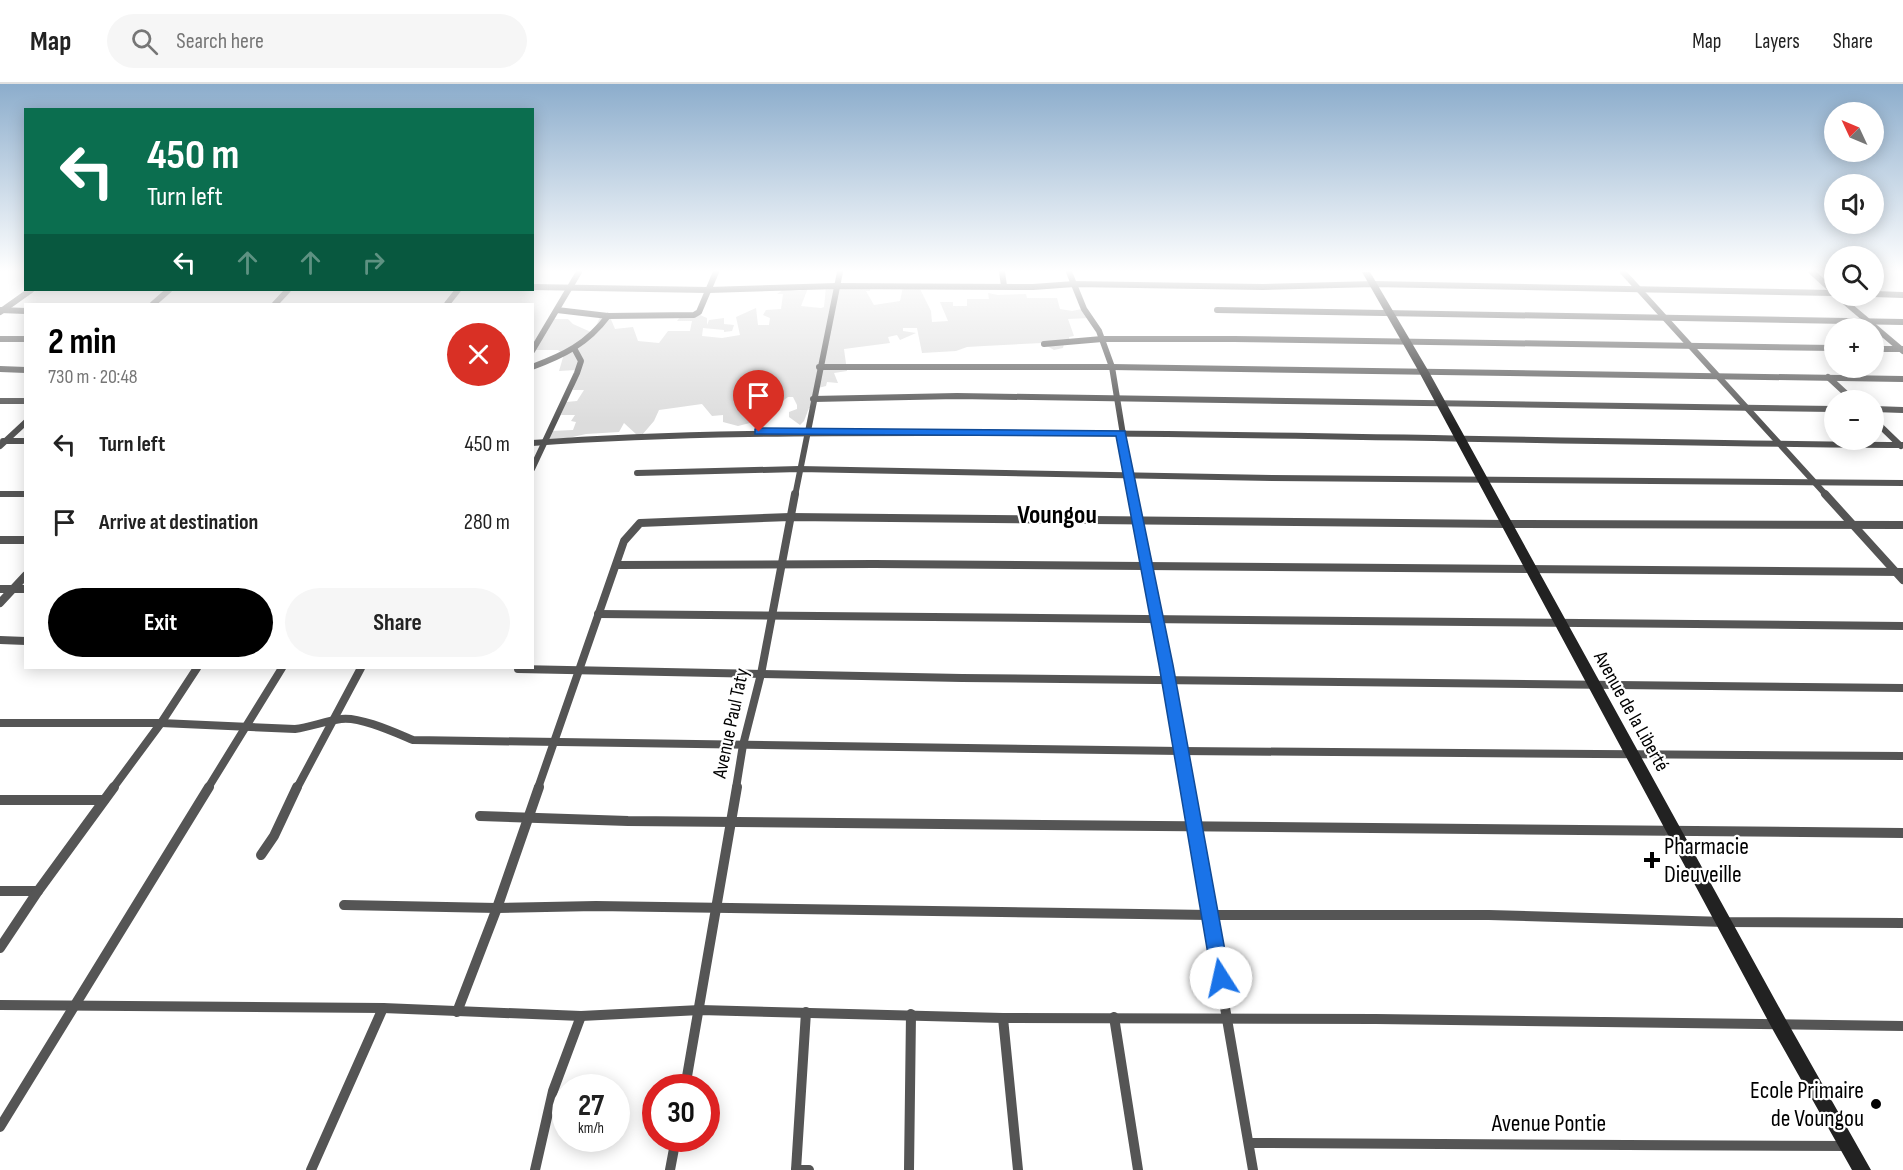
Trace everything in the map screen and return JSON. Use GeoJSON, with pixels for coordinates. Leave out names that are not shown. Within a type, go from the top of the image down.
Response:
{"type":"FeatureCollection","features":[{"type":"Feature","properties":{"kind":"street"},"geometry":{"type":"LineString","coordinates":[[534,348],[549,323]]}},
{"type":"Feature","properties":{"kind":"street"},"geometry":{"type":"LineString","coordinates":[[534,367],[576,350],[596,334],[604,323]]}},
{"type":"Feature","properties":{"kind":"street","name":"Avenue Paul Taty"},"geometry":{"type":"LineString","coordinates":[[688,1074],[742,745],[761,674],[828,323]]}},
{"type":"Feature","properties":{"kind":"street"},"geometry":{"type":"LineString","coordinates":[[1092,323],[1102,339],[1112,367],[1121,433],[1169,680],[1253,1170]]}},
{"type":"Feature","properties":{"kind":"street","name":"Avenue de la Liberté"},"geometry":{"type":"LineString","coordinates":[[1396,323],[1562,621],[1779,1024],[1862,1170]]}},
{"type":"Feature","properties":{"kind":"street"},"geometry":{"type":"LineString","coordinates":[[1668,323],[1900,572],[1903,580]]}},
{"type":"Feature","properties":{"kind":"street"},"geometry":{"type":"LineString","coordinates":[[1884,335],[1902,350]]}},
{"type":"Feature","properties":{"kind":"street"},"geometry":{"type":"LineString","coordinates":[[0,339],[24,339]]}},
{"type":"Feature","properties":{"kind":"street"},"geometry":{"type":"LineString","coordinates":[[1044,344],[1102,339],[1824,348]]}},
{"type":"Feature","properties":{"kind":"street"},"geometry":{"type":"LineString","coordinates":[[1884,349],[1902,350]]}},
{"type":"Feature","properties":{"kind":"street"},"geometry":{"type":"LineString","coordinates":[[534,465],[581,361],[576,350]]}},
{"type":"Feature","properties":{"kind":"street"},"geometry":{"type":"LineString","coordinates":[[819,367],[1112,367],[1824,377]]}},
{"type":"Feature","properties":{"kind":"street"},"geometry":{"type":"LineString","coordinates":[[0,369],[24,370]]}},
{"type":"Feature","properties":{"kind":"street"},"geometry":{"type":"LineString","coordinates":[[1829,378],[1842,390]]}},
{"type":"Feature","properties":{"kind":"street"},"geometry":{"type":"LineString","coordinates":[[1866,378],[1903,379]]}},
{"type":"Feature","properties":{"kind":"street"},"geometry":{"type":"LineString","coordinates":[[813,399],[957,396],[1824,409]]}},
{"type":"Feature","properties":{"kind":"street"},"geometry":{"type":"LineString","coordinates":[[0,401],[24,401]]}},
{"type":"Feature","properties":{"kind":"street"},"geometry":{"type":"LineString","coordinates":[[1884,410],[1903,410]]}},
{"type":"Feature","properties":{"kind":"street"},"geometry":{"type":"LineString","coordinates":[[2,442],[24,424]]}},
{"type":"Feature","properties":{"kind":"street"},"geometry":{"type":"LineString","coordinates":[[1884,429],[1902,446]]}},
{"type":"Feature","properties":{"kind":"street"},"geometry":{"type":"LineString","coordinates":[[534,442],[640,434],[1121,433],[1902,446]]}},
{"type":"Feature","properties":{"kind":"street"},"geometry":{"type":"LineString","coordinates":[[2,442],[24,441]]}},
{"type":"Feature","properties":{"kind":"street"},"geometry":{"type":"LineString","coordinates":[[637,473],[799,469],[1483,481],[1903,483]]}},
{"type":"Feature","properties":{"kind":"street"},"geometry":{"type":"LineString","coordinates":[[0,494],[24,494]]}},
{"type":"Feature","properties":{"kind":"street"},"geometry":{"type":"LineString","coordinates":[[457,1012],[497,908],[526,818],[624,541],[640,523],[790,517],[1506,524],[1903,525]]}},
{"type":"Feature","properties":{"kind":"street"},"geometry":{"type":"LineString","coordinates":[[0,540],[24,540]]}},
{"type":"Feature","properties":{"kind":"street"},"geometry":{"type":"LineString","coordinates":[[617,565],[1531,568],[1900,572]]}},
{"type":"Feature","properties":{"kind":"street"},"geometry":{"type":"LineString","coordinates":[[0,603],[24,577]]}},
{"type":"Feature","properties":{"kind":"street"},"geometry":{"type":"LineString","coordinates":[[0,589],[24,589]]}},
{"type":"Feature","properties":{"kind":"street"},"geometry":{"type":"LineString","coordinates":[[598,614],[773,613],[1158,620],[1562,621],[1903,626]]}},
{"type":"Feature","properties":{"kind":"street"},"geometry":{"type":"LineString","coordinates":[[0,640],[24,641]]}},
{"type":"Feature","properties":{"kind":"street"},"geometry":{"type":"LineString","coordinates":[[0,948],[38,891],[161,723],[196,669]]}},
{"type":"Feature","properties":{"kind":"street"},"geometry":{"type":"LineString","coordinates":[[0,1126],[76,1006],[245,725],[281,669]]}},
{"type":"Feature","properties":{"kind":"street"},"geometry":{"type":"LineString","coordinates":[[261,855],[274,836],[360,669]]}},
{"type":"Feature","properties":{"kind":"street"},"geometry":{"type":"LineString","coordinates":[[518,669],[1169,680],[1903,688]]}},
{"type":"Feature","properties":{"kind":"street"},"geometry":{"type":"LineString","coordinates":[[0,723],[161,723],[295,729],[343,718],[379,726],[413,740],[555,740],[1181,751],[1903,756]]}},
{"type":"Feature","properties":{"kind":"street"},"geometry":{"type":"LineString","coordinates":[[0,800],[104,800]]}},
{"type":"Feature","properties":{"kind":"street"},"geometry":{"type":"LineString","coordinates":[[480,816],[1194,828],[1903,832]]}},
{"type":"Feature","properties":{"kind":"street"},"geometry":{"type":"LineString","coordinates":[[0,891],[38,891]]}},
{"type":"Feature","properties":{"kind":"street"},"geometry":{"type":"LineString","coordinates":[[344,905],[497,908],[596,906],[1210,915],[1489,915],[1725,922],[1903,924]]}},
{"type":"Feature","properties":{"kind":"street"},"geometry":{"type":"LineString","coordinates":[[0,1005],[383,1008],[581,1016],[700,1010],[1003,1018],[1227,1018],[1903,1026]]}},
{"type":"Feature","properties":{"kind":"street"},"geometry":{"type":"LineString","coordinates":[[311,1170],[383,1008]]}},
{"type":"Feature","properties":{"kind":"street"},"geometry":{"type":"LineString","coordinates":[[806,1012],[796,1170],[809,1170]]}},
{"type":"Feature","properties":{"kind":"street"},"geometry":{"type":"LineString","coordinates":[[909,1170],[911,1014]]}},
{"type":"Feature","properties":{"kind":"street"},"geometry":{"type":"LineString","coordinates":[[535,1170],[553,1091],[581,1016]]}},
{"type":"Feature","properties":{"kind":"street"},"geometry":{"type":"LineString","coordinates":[[1114,1017],[1138,1170]]}},
{"type":"Feature","properties":{"kind":"street"},"geometry":{"type":"LineString","coordinates":[[1003,1018],[1018,1170]]}},
{"type":"Feature","properties":{"kind":"street","name":"Avenue Pontie"},"geometry":{"type":"LineString","coordinates":[[1249,1143],[1849,1146]]}},
{"type":"Feature","properties":{"kind":"street"},"geometry":{"type":"LineString","coordinates":[[670,1170],[673,1152]]}},
{"type":"Feature","properties":{"kind":"shaded area"},"geometry":{"type":"Polygon","coordinates":[[[552,323],[572,323],[593,333],[598,323],[612,323],[615,329],[633,327],[638,341],[659,343],[668,331],[690,331],[692,323],[734,325],[732,331],[724,332],[724,330],[703,328],[702,336],[722,338],[740,335],[737,323],[769,325],[769,323],[1069,323],[1074,336],[1069,337],[1070,344],[1064,344],[1063,348],[1054,350],[1042,343],[967,347],[956,351],[922,353],[917,328],[903,328],[903,331],[916,333],[900,340],[897,335],[888,337],[890,343],[844,349],[847,371],[834,373],[838,383],[827,382],[826,386],[818,388],[811,402],[812,408],[809,408],[800,425],[789,417],[789,412],[797,409],[797,405],[793,397],[788,397],[781,402],[773,402],[775,406],[770,406],[769,415],[762,417],[757,415],[751,418],[750,423],[738,426],[723,422],[723,415],[712,416],[702,404],[659,410],[654,421],[642,435],[637,435],[624,423],[619,432],[586,434],[559,440],[549,439],[551,431],[573,430],[576,422],[571,421],[575,415],[561,415],[566,402],[577,401],[584,390],[573,390],[576,370],[559,371],[564,354],[558,350],[534,350],[552,323]]]}},
{"type":"Feature","properties":{"kind":"place","name":"Pharmacie Dieuveille"},"geometry":{"type":"Point","coordinates":[1652,860]}},
{"type":"Feature","properties":{"kind":"place","name":"Ecole Primaire de Voungou"},"geometry":{"type":"Point","coordinates":[1876,1104]}},
{"type":"Feature","properties":{"kind":"district","name":"Voungou"},"geometry":{"type":"Point","coordinates":[1057,514]}},
{"type":"Feature","properties":{"kind":"route"},"geometry":{"type":"LineString","coordinates":[[759,432],[1121,433],[1166,665],[1221,978]]}}]}
